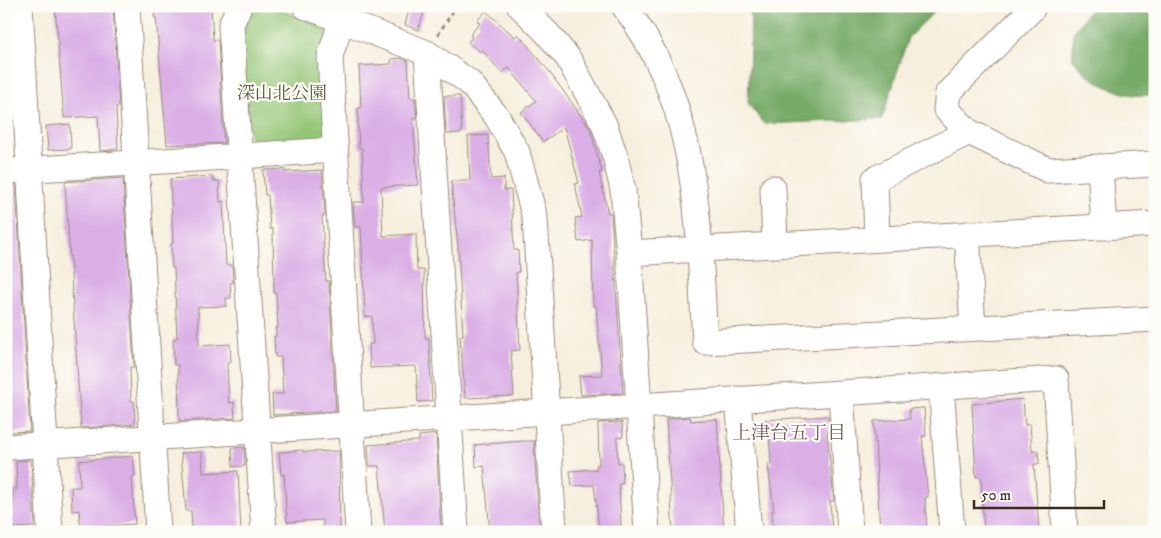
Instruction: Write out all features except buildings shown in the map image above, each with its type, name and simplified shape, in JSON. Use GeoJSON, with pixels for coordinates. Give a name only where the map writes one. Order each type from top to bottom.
{"type":"FeatureCollection","features":[{"type":"Feature","properties":{"kind":"street"},"geometry":{"type":"LineString","coordinates":[[20,6],[18,170],[45,445],[50,532]]}},
{"type":"Feature","properties":{"kind":"street"},"geometry":{"type":"LineString","coordinates":[[127,6],[158,532]]}},
{"type":"Feature","properties":{"kind":"street"},"geometry":{"type":"LineString","coordinates":[[239,6],[231,25],[264,532]]}},
{"type":"Feature","properties":{"kind":"street"},"geometry":{"type":"LineString","coordinates":[[305,6],[427,53],[469,82],[497,117],[517,152],[535,218],[554,532]]}},
{"type":"Feature","properties":{"kind":"street"},"geometry":{"type":"LineString","coordinates":[[520,6],[547,33],[568,58],[604,124],[616,156],[623,190],[629,254],[647,532]]}},
{"type":"Feature","properties":{"kind":"street"},"geometry":{"type":"LineString","coordinates":[[624,6],[635,20],[657,60],[678,108],[690,159],[697,204],[705,342],[1155,319]]}},
{"type":"Feature","properties":{"kind":"street"},"geometry":{"type":"LineString","coordinates":[[1032,9],[948,93],[946,109],[969,132],[1048,170],[1155,164]]}},
{"type":"Feature","properties":{"kind":"street"},"geometry":{"type":"LineString","coordinates":[[342,20],[330,56],[358,532]]}},
{"type":"Feature","properties":{"kind":"street"},"geometry":{"type":"LineString","coordinates":[[427,53],[456,532]]}},
{"type":"Feature","properties":{"kind":"street"},"geometry":{"type":"LineString","coordinates":[[877,239],[875,179],[969,132]]}},
{"type":"Feature","properties":{"kind":"street"},"geometry":{"type":"LineString","coordinates":[[18,170],[335,150]]}},
{"type":"Feature","properties":{"kind":"street"},"geometry":{"type":"LineString","coordinates":[[1100,167],[1104,227]]}},
{"type":"Feature","properties":{"kind":"street"},"geometry":{"type":"LineString","coordinates":[[773,188],[774,245]]}},
{"type":"Feature","properties":{"kind":"street"},"geometry":{"type":"LineString","coordinates":[[629,254],[1155,224]]}},
{"type":"Feature","properties":{"kind":"street"},"geometry":{"type":"LineString","coordinates":[[966,234],[973,328]]}},
{"type":"Feature","properties":{"kind":"street"},"geometry":{"type":"LineString","coordinates":[[6,447],[1056,379],[1065,532]]}},
{"type":"Feature","properties":{"kind":"street"},"geometry":{"type":"LineString","coordinates":[[941,386],[952,532]]}},
{"type":"Feature","properties":{"kind":"street"},"geometry":{"type":"LineString","coordinates":[[841,393],[850,532]]}},
{"type":"Feature","properties":{"kind":"street"},"geometry":{"type":"LineString","coordinates":[[738,399],[749,532]]}},
{"type":"Feature","properties":{"kind":"path"},"geometry":{"type":"LineString","coordinates":[[427,53],[456,6]]}},
{"type":"Feature","properties":{"kind":"green space","name":"深山北公園"},"geometry":{"type":"Polygon","coordinates":[[[247,6],[270,6],[327,27],[326,137],[319,144],[251,147],[238,27],[247,6]]]}},
{"type":"Feature","properties":{"kind":"green space"},"geometry":{"type":"Polygon","coordinates":[[[746,6],[940,6],[908,38],[882,119],[764,124],[748,103],[751,19],[746,6]]]}},
{"type":"Feature","properties":{"kind":"green space"},"geometry":{"type":"Polygon","coordinates":[[[1093,6],[1155,6],[1155,93],[1139,95],[1112,89],[1096,81],[1073,59],[1073,33],[1093,6]]]}},
{"type":"Feature","properties":{"kind":"district","name":"上津台五丁目"},"geometry":{"type":"Point","coordinates":[789,433]}}]}
